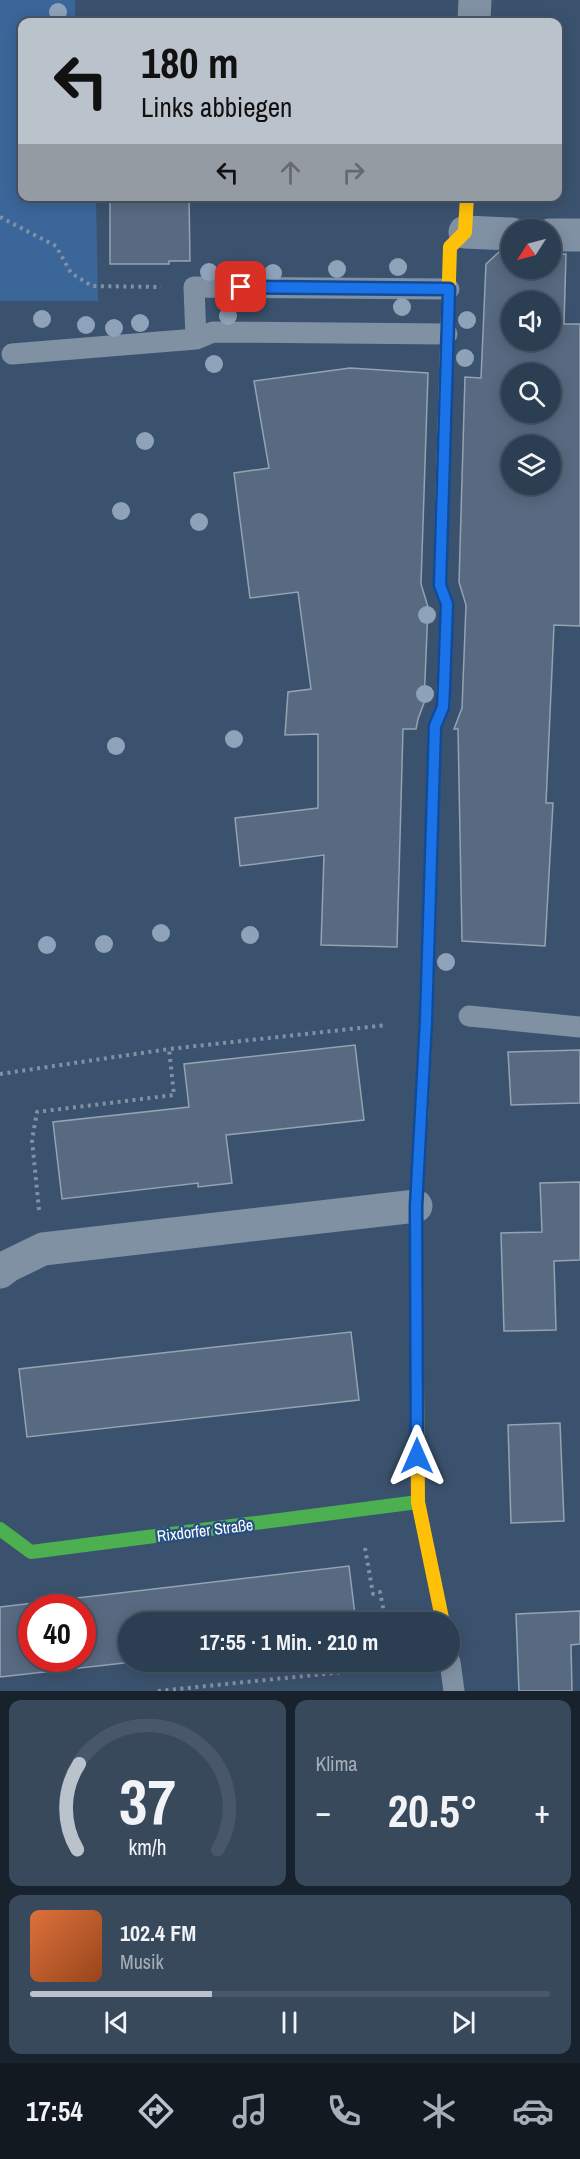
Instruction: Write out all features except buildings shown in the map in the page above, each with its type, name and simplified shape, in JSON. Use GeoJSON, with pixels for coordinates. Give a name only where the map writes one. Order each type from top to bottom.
{"type":"FeatureCollection","features":[{"type":"Feature","properties":{"kind":"street"},"geometry":{"type":"LineString","coordinates":[[474,18],[475,0]]}},
{"type":"Feature","properties":{"kind":"street"},"geometry":{"type":"LineString","coordinates":[[441,1612],[418,1502],[416,1206],[426,1021],[435,726],[443,707],[447,604],[440,585],[450,247],[465,232],[467,201]]}},
{"type":"Feature","properties":{"kind":"street"},"geometry":{"type":"LineString","coordinates":[[465,232],[501,234]]}},
{"type":"Feature","properties":{"kind":"street"},"geometry":{"type":"LineString","coordinates":[[561,235],[580,235]]}},
{"type":"Feature","properties":{"kind":"street"},"geometry":{"type":"LineString","coordinates":[[0,1272],[43,1249],[416,1206]]}},
{"type":"Feature","properties":{"kind":"street","name":"Rixdorfer Straße"},"geometry":{"type":"LineString","coordinates":[[31,1552],[418,1502]]}},
{"type":"Feature","properties":{"kind":"street"},"geometry":{"type":"LineString","coordinates":[[0,1529],[31,1552]]}},
{"type":"Feature","properties":{"kind":"lane"},"geometry":{"type":"LineString","coordinates":[[196,339],[194,287],[449,289]]}},
{"type":"Feature","properties":{"kind":"lane"},"geometry":{"type":"LineString","coordinates":[[12,354],[196,339],[213,332],[447,334]]}},
{"type":"Feature","properties":{"kind":"lane"},"geometry":{"type":"LineString","coordinates":[[470,1016],[580,1027]]}},
{"type":"Feature","properties":{"kind":"lane"},"geometry":{"type":"LineString","coordinates":[[0,1544],[31,1552]]}},
{"type":"Feature","properties":{"kind":"lane"},"geometry":{"type":"LineString","coordinates":[[451,1672],[454,1691]]}},
{"type":"Feature","properties":{"kind":"path"},"geometry":{"type":"LineString","coordinates":[[0,217],[56,246],[71,273],[92,286],[194,287]]}},
{"type":"Feature","properties":{"kind":"path"},"geometry":{"type":"LineString","coordinates":[[0,1074],[169,1049],[426,1021]]}},
{"type":"Feature","properties":{"kind":"path"},"geometry":{"type":"LineString","coordinates":[[43,1249],[32,1140],[37,1112],[174,1095],[169,1049]]}},
{"type":"Feature","properties":{"kind":"path"},"geometry":{"type":"LineString","coordinates":[[358,1510],[373,1594],[380,1592],[384,1612]]}},
{"type":"Feature","properties":{"kind":"path"},"geometry":{"type":"LineString","coordinates":[[158,1691],[344,1672]]}},
{"type":"Feature","properties":{"kind":"shaded area"},"geometry":{"type":"Polygon","coordinates":[[[0,0],[75,0],[75,18],[18,18],[18,201],[96,201],[98,301],[0,301],[0,0]]]}},
{"type":"Feature","properties":{"kind":"traffic: fast"},"geometry":{"type":"LineString","coordinates":[[421,1122],[435,726],[443,707],[447,604],[440,585],[442,510]]}},
{"type":"Feature","properties":{"kind":"traffic: fast"},"geometry":{"type":"LineString","coordinates":[[0,1529],[31,1552],[418,1502]]}},
{"type":"Feature","properties":{"kind":"traffic: slow"},"geometry":{"type":"LineString","coordinates":[[442,510],[450,247],[465,232],[467,201]]}},
{"type":"Feature","properties":{"kind":"traffic: slow"},"geometry":{"type":"LineString","coordinates":[[417,1380],[418,1502],[441,1612]]}},
{"type":"Feature","properties":{"kind":"traffic: jam"},"geometry":{"type":"LineString","coordinates":[[417,1380],[416,1206],[421,1122]]}},
{"type":"Feature","properties":{"kind":"route"},"geometry":{"type":"LineString","coordinates":[[241,287],[449,289],[440,585],[447,604],[443,707],[435,726],[426,1021],[416,1206],[417,1456]]}}]}
